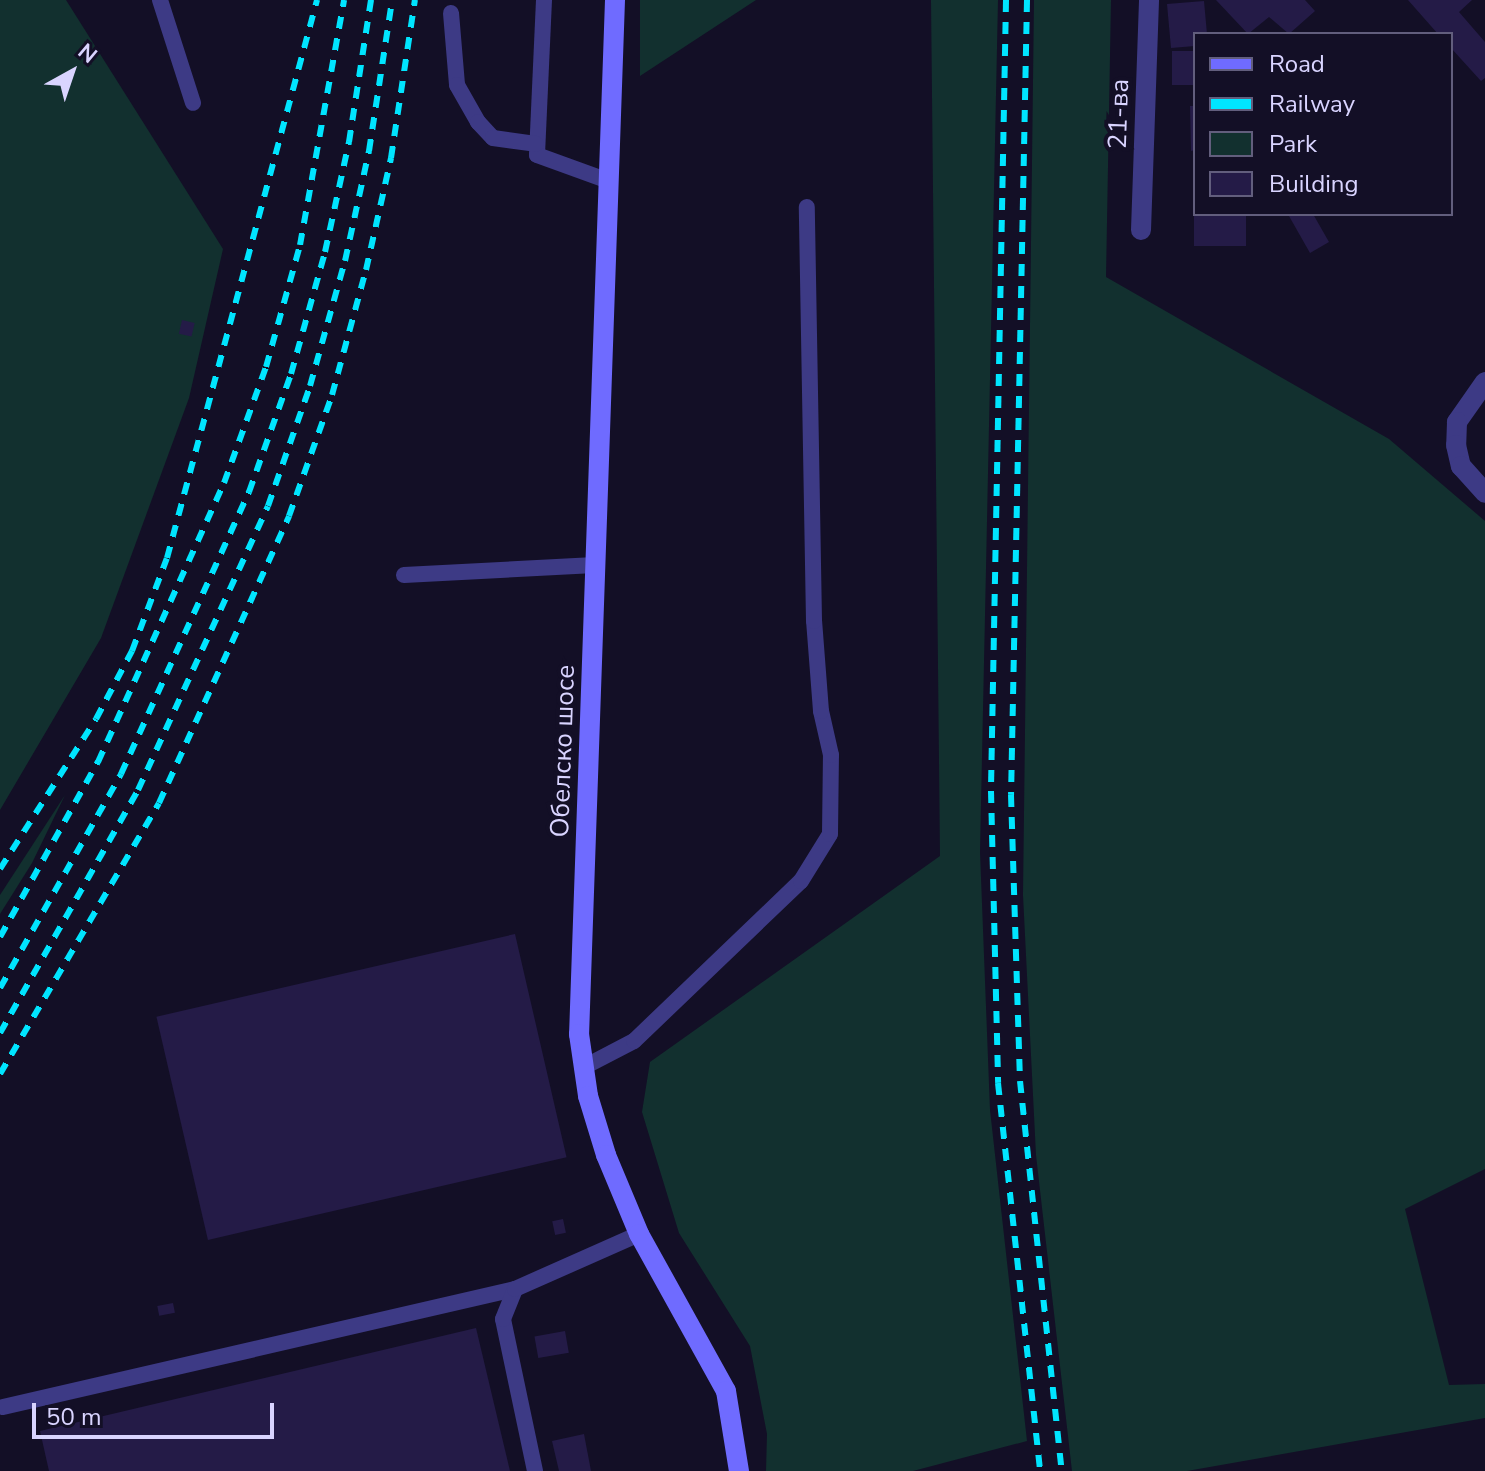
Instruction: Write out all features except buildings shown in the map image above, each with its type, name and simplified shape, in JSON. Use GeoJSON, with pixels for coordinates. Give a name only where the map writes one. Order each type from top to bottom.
{"type":"FeatureCollection","features":[{"type":"Feature","properties":{"kind":"street","name":"Обелско шосе"},"geometry":{"type":"LineString","coordinates":[[615,0],[579,1034],[606,1155],[639,1234],[726,1391],[739,1471]]}},
{"type":"Feature","properties":{"kind":"street","name":"21-ва"},"geometry":{"type":"LineString","coordinates":[[1141,230],[1149,0]]}},
{"type":"Feature","properties":{"kind":"street"},"geometry":{"type":"LineString","coordinates":[[1485,382],[1464,406],[1457,422],[1456,445],[1461,466],[1485,493]]}},
{"type":"Feature","properties":{"kind":"lane"},"geometry":{"type":"LineString","coordinates":[[160,0],[193,103]]}},
{"type":"Feature","properties":{"kind":"lane"},"geometry":{"type":"LineString","coordinates":[[544,0],[537,155],[609,181]]}},
{"type":"Feature","properties":{"kind":"lane"},"geometry":{"type":"LineString","coordinates":[[451,13],[457,85],[478,122],[493,138],[536,144]]}},
{"type":"Feature","properties":{"kind":"lane"},"geometry":{"type":"LineString","coordinates":[[584,1067],[645,1031],[801,881],[830,834],[831,755],[821,711],[814,621],[807,207]]}},
{"type":"Feature","properties":{"kind":"lane"},"geometry":{"type":"LineString","coordinates":[[404,575],[595,565]]}},
{"type":"Feature","properties":{"kind":"lane"},"geometry":{"type":"LineString","coordinates":[[3,1407],[515,1289],[639,1234]]}},
{"type":"Feature","properties":{"kind":"lane"},"geometry":{"type":"LineString","coordinates":[[515,1289],[503,1319],[535,1471]]}},
{"type":"Feature","properties":{"kind":"green space"},"geometry":{"type":"Polygon","coordinates":[[[0,0],[66,0],[223,249],[189,398],[101,638],[0,810],[0,0]]]}},
{"type":"Feature","properties":{"kind":"green space"},"geometry":{"type":"Polygon","coordinates":[[[640,0],[756,0],[640,76],[640,0]]]}},
{"type":"Feature","properties":{"kind":"green space"},"geometry":{"type":"Polygon","coordinates":[[[931,0],[998,0],[980,852],[990,1110],[1027,1441],[913,1471],[766,1471],[767,1434],[750,1346],[679,1233],[642,1112],[650,1062],[940,856],[931,0]]]}},
{"type":"Feature","properties":{"kind":"green space"},"geometry":{"type":"Polygon","coordinates":[[[1034,0],[1111,0],[1106,277],[1389,439],[1485,521],[1485,1169],[1405,1209],[1449,1385],[1485,1384],[1485,1418],[1187,1471],[1072,1471],[1036,1155],[1023,895],[1034,0]]]}},
{"type":"Feature","properties":{"kind":"green space"},"geometry":{"type":"Polygon","coordinates":[[[65,795],[32,863],[0,914],[0,895],[65,795]]]}},
{"type":"Feature","properties":{"kind":"railway"},"geometry":{"type":"LineString","coordinates":[[0,869],[96,719],[132,651],[167,558],[317,0]]}},
{"type":"Feature","properties":{"kind":"railway"},"geometry":{"type":"LineString","coordinates":[[0,937],[98,762],[224,483],[266,367],[300,245],[344,0]]}},
{"type":"Feature","properties":{"kind":"railway"},"geometry":{"type":"LineString","coordinates":[[0,988],[121,774],[249,492],[291,374],[325,252],[349,142],[371,0]]}},
{"type":"Feature","properties":{"kind":"railway"},"geometry":{"type":"LineString","coordinates":[[0,1033],[138,790],[268,506],[310,386],[345,261],[369,151],[392,0]]}},
{"type":"Feature","properties":{"kind":"railway"},"geometry":{"type":"LineString","coordinates":[[0,1074],[159,803],[289,516],[332,395],[366,270],[391,158],[415,0]]}},
{"type":"Feature","properties":{"kind":"railway"},"geometry":{"type":"LineString","coordinates":[[1006,0],[991,791],[998,1083],[1040,1471]]}},
{"type":"Feature","properties":{"kind":"railway"},"geometry":{"type":"LineString","coordinates":[[1027,0],[1011,795],[1020,1081],[1062,1471]]}}]}
